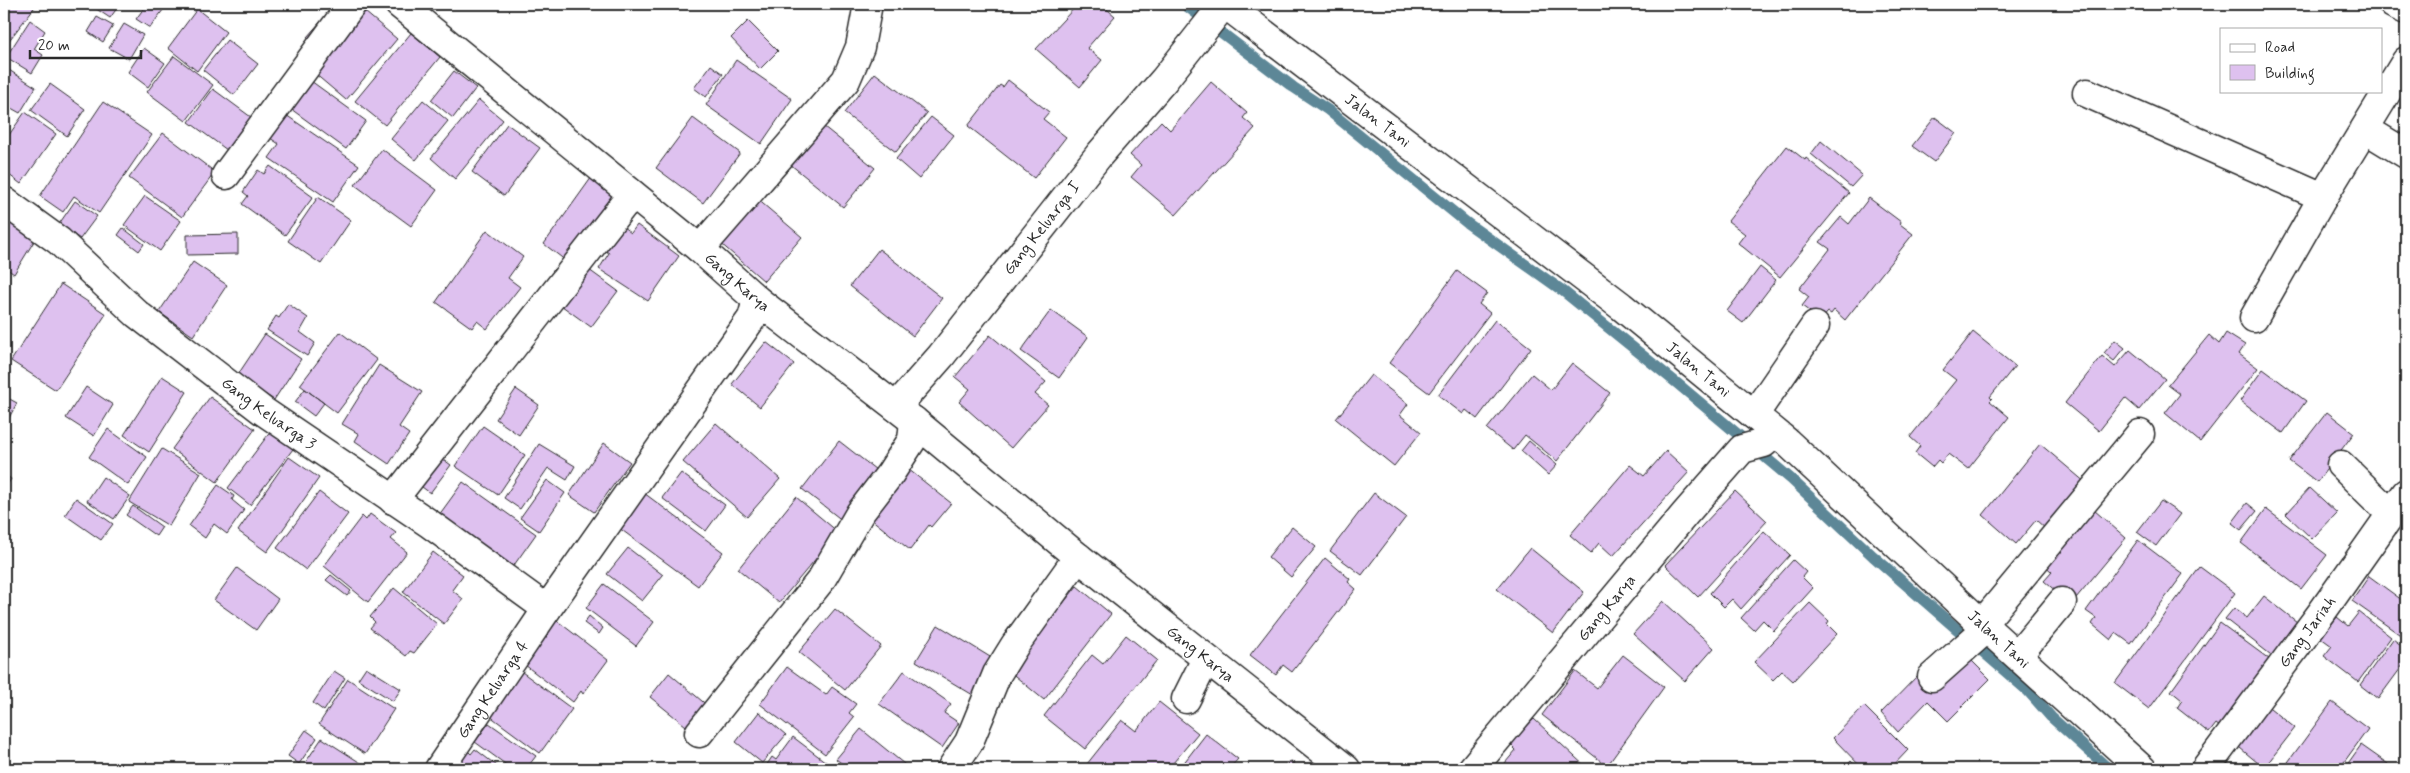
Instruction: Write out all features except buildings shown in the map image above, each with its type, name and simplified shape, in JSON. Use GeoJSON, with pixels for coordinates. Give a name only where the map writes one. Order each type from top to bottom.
{"type":"FeatureCollection","features":[{"type":"Feature","properties":{"kind":"street"},"geometry":{"type":"LineString","coordinates":[[226,174],[352,4]]}},
{"type":"Feature","properties":{"kind":"street","name":"Gang Karya"},"geometry":{"type":"LineString","coordinates":[[399,4],[700,248],[757,300],[905,414],[1078,557],[1346,769]]}},
{"type":"Feature","properties":{"kind":"street"},"geometry":{"type":"LineString","coordinates":[[700,248],[846,80],[860,47],[868,4]]}},
{"type":"Feature","properties":{"kind":"street"},"geometry":{"type":"LineString","coordinates":[[2392,4],[2406,10]]}},
{"type":"Feature","properties":{"kind":"street","name":"Gang Keluarga I"},"geometry":{"type":"LineString","coordinates":[[905,414],[941,356],[1099,155],[1164,80],[1222,7]]}},
{"type":"Feature","properties":{"kind":"street","name":"Jalan Tani"},"geometry":{"type":"LineString","coordinates":[[1222,7],[1621,306],[1754,415],[1760,442],[1977,635],[2018,656],[2142,769]]}},
{"type":"Feature","properties":{"kind":"street"},"geometry":{"type":"LineString","coordinates":[[2254,318],[2323,197],[2406,61]]}},
{"type":"Feature","properties":{"kind":"street"},"geometry":{"type":"LineString","coordinates":[[2087,92],[2323,197]]}},
{"type":"Feature","properties":{"kind":"street"},"geometry":{"type":"LineString","coordinates":[[2365,129],[2406,154]]}},
{"type":"Feature","properties":{"kind":"street"},"geometry":{"type":"LineString","coordinates":[[393,500],[632,194]]}},
{"type":"Feature","properties":{"kind":"street","name":"Gang Keluarga 3"},"geometry":{"type":"LineString","coordinates":[[4,201],[60,241],[137,314],[263,411],[501,574],[546,609]]}},
{"type":"Feature","properties":{"kind":"street","name":"Gang Keluarga 4"},"geometry":{"type":"LineString","coordinates":[[439,769],[546,609],[752,318],[757,300]]}},
{"type":"Feature","properties":{"kind":"street"},"geometry":{"type":"LineString","coordinates":[[1754,415],[1814,326]]}},
{"type":"Feature","properties":{"kind":"street"},"geometry":{"type":"LineString","coordinates":[[699,733],[821,580],[860,513],[890,474],[912,440],[905,414]]}},
{"type":"Feature","properties":{"kind":"street"},"geometry":{"type":"LineString","coordinates":[[1932,677],[1977,635],[2140,434]]}},
{"type":"Feature","properties":{"kind":"street","name":"Gang Karya"},"geometry":{"type":"LineString","coordinates":[[1472,769],[1685,514],[1760,442]]}},
{"type":"Feature","properties":{"kind":"street"},"geometry":{"type":"LineString","coordinates":[[2340,465],[2392,515]]}},
{"type":"Feature","properties":{"kind":"street","name":"Gang Jariah"},"geometry":{"type":"LineString","coordinates":[[2205,769],[2392,515],[2406,493]]}},
{"type":"Feature","properties":{"kind":"street"},"geometry":{"type":"LineString","coordinates":[[951,769],[969,742],[997,674],[1015,645],[1078,557]]}},
{"type":"Feature","properties":{"kind":"street"},"geometry":{"type":"LineString","coordinates":[[2018,656],[2062,602]]}},
{"type":"Feature","properties":{"kind":"street"},"geometry":{"type":"LineString","coordinates":[[1186,699],[1206,659]]}},
{"type":"Feature","properties":{"kind":"waterway"},"geometry":{"type":"LineString","coordinates":[[1184,4],[1293,87],[1328,110],[1467,223],[1563,291],[1678,384],[1791,479],[1873,556],[2028,691],[2051,717],[2109,769]]}}]}
